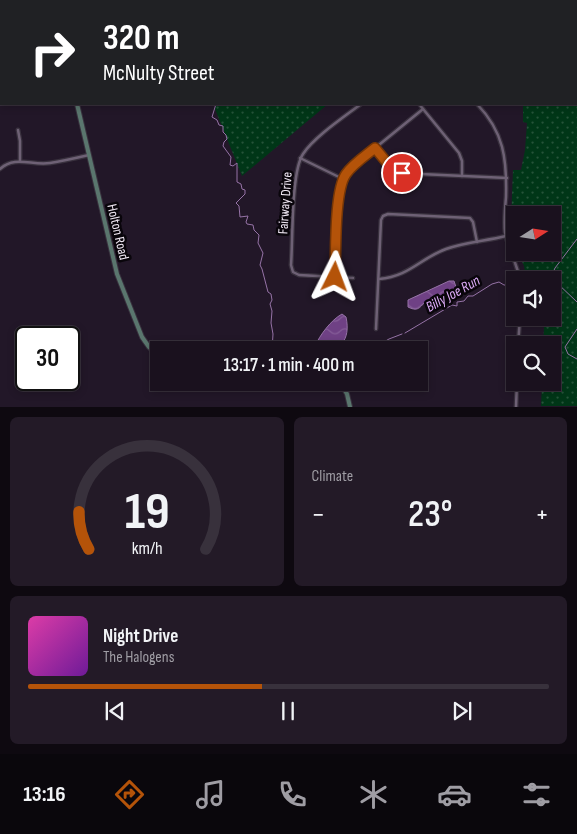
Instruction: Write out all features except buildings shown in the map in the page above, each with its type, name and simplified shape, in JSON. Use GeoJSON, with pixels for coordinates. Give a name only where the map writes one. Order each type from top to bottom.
{"type":"FeatureCollection","features":[{"type":"Feature","properties":{"kind":"street","name":"Holton Road"},"geometry":{"type":"LineString","coordinates":[[77,105],[116,274],[142,336],[150,349]]}},
{"type":"Feature","properties":{"kind":"street","name":"Fairway Drive"},"geometry":{"type":"LineString","coordinates":[[335,277],[301,276],[293,272],[291,267],[296,176],[300,158],[309,146],[360,105]]}},
{"type":"Feature","properties":{"kind":"street"},"geometry":{"type":"LineString","coordinates":[[420,105],[461,157],[463,165],[462,176]]}},
{"type":"Feature","properties":{"kind":"street"},"geometry":{"type":"LineString","coordinates":[[378,279],[402,274],[439,252],[461,244],[506,236],[507,178],[505,154],[500,137],[487,115],[477,105]]}},
{"type":"Feature","properties":{"kind":"street"},"geometry":{"type":"LineString","coordinates":[[353,278],[335,277],[338,195],[343,179],[351,168],[423,109]]}},
{"type":"Feature","properties":{"kind":"street"},"geometry":{"type":"LineString","coordinates":[[18,130],[20,161]]}},
{"type":"Feature","properties":{"kind":"street"},"geometry":{"type":"LineString","coordinates":[[375,148],[389,166],[398,172],[507,178]]}},
{"type":"Feature","properties":{"kind":"street"},"geometry":{"type":"LineString","coordinates":[[0,169],[7,164],[20,161],[49,164],[89,155]]}},
{"type":"Feature","properties":{"kind":"street"},"geometry":{"type":"LineString","coordinates":[[300,158],[343,179]]}},
{"type":"Feature","properties":{"kind":"street"},"geometry":{"type":"LineString","coordinates":[[376,329],[381,220],[384,215],[470,218],[473,222],[477,242]]}},
{"type":"Feature","properties":{"kind":"street"},"geometry":{"type":"LineString","coordinates":[[345,391],[350,406]]}},
{"type":"Feature","properties":{"kind":"street"},"geometry":{"type":"LineString","coordinates":[[516,406],[517,391]]}},
{"type":"Feature","properties":{"kind":"green space"},"geometry":{"type":"Polygon","coordinates":[[[216,105],[327,105],[242,176],[215,109],[216,105]]]}},
{"type":"Feature","properties":{"kind":"green space"},"geometry":{"type":"Polygon","coordinates":[[[523,105],[577,105],[577,406],[541,406],[542,391],[561,391],[561,336],[544,336],[543,326],[561,326],[561,271],[525,271],[522,261],[561,261],[561,206],[512,206],[513,170],[521,170],[527,123],[523,122],[523,105]]]}},
{"type":"Feature","properties":{"kind":"water"},"geometry":{"type":"Polygon","coordinates":[[[449,281],[454,281],[456,287],[449,292],[436,299],[428,300],[420,308],[412,309],[408,307],[408,300],[449,281]]]}},
{"type":"Feature","properties":{"kind":"water"},"geometry":{"type":"Polygon","coordinates":[[[342,314],[346,317],[347,332],[344,341],[318,341],[323,333],[342,314]]]}},
{"type":"Feature","properties":{"kind":"waterway","name":"Billy Joe Run"},"geometry":{"type":"LineString","coordinates":[[216,105],[212,117],[217,120],[219,125],[223,126],[223,132],[227,139],[223,146],[231,157],[230,165],[233,166],[237,163],[237,182],[245,190],[245,194],[236,203],[239,206],[240,217],[248,216],[247,224],[253,225],[254,230],[259,235],[258,243],[263,253],[260,265],[272,300],[270,304],[272,311],[273,341]]}},
{"type":"Feature","properties":{"kind":"waterway"},"geometry":{"type":"LineString","coordinates":[[577,239],[555,268],[552,275],[556,282],[577,302]]}},
{"type":"Feature","properties":{"kind":"waterway","name":"Billy Joe Run"},"geometry":{"type":"LineString","coordinates":[[405,333],[452,305],[457,306],[457,302],[464,301],[468,296],[473,296],[492,284],[499,282],[506,285]]}},
{"type":"Feature","properties":{"kind":"waterway"},"geometry":{"type":"LineString","coordinates":[[577,329],[565,347],[568,354],[577,359]]}},
{"type":"Feature","properties":{"kind":"waterway","name":"Billy Joe Run"},"geometry":{"type":"LineString","coordinates":[[386,341],[402,334]]}},
{"type":"Feature","properties":{"kind":"route"},"geometry":{"type":"LineString","coordinates":[[335,277],[339,191],[344,176],[375,148],[393,170],[402,173]]}}]}
